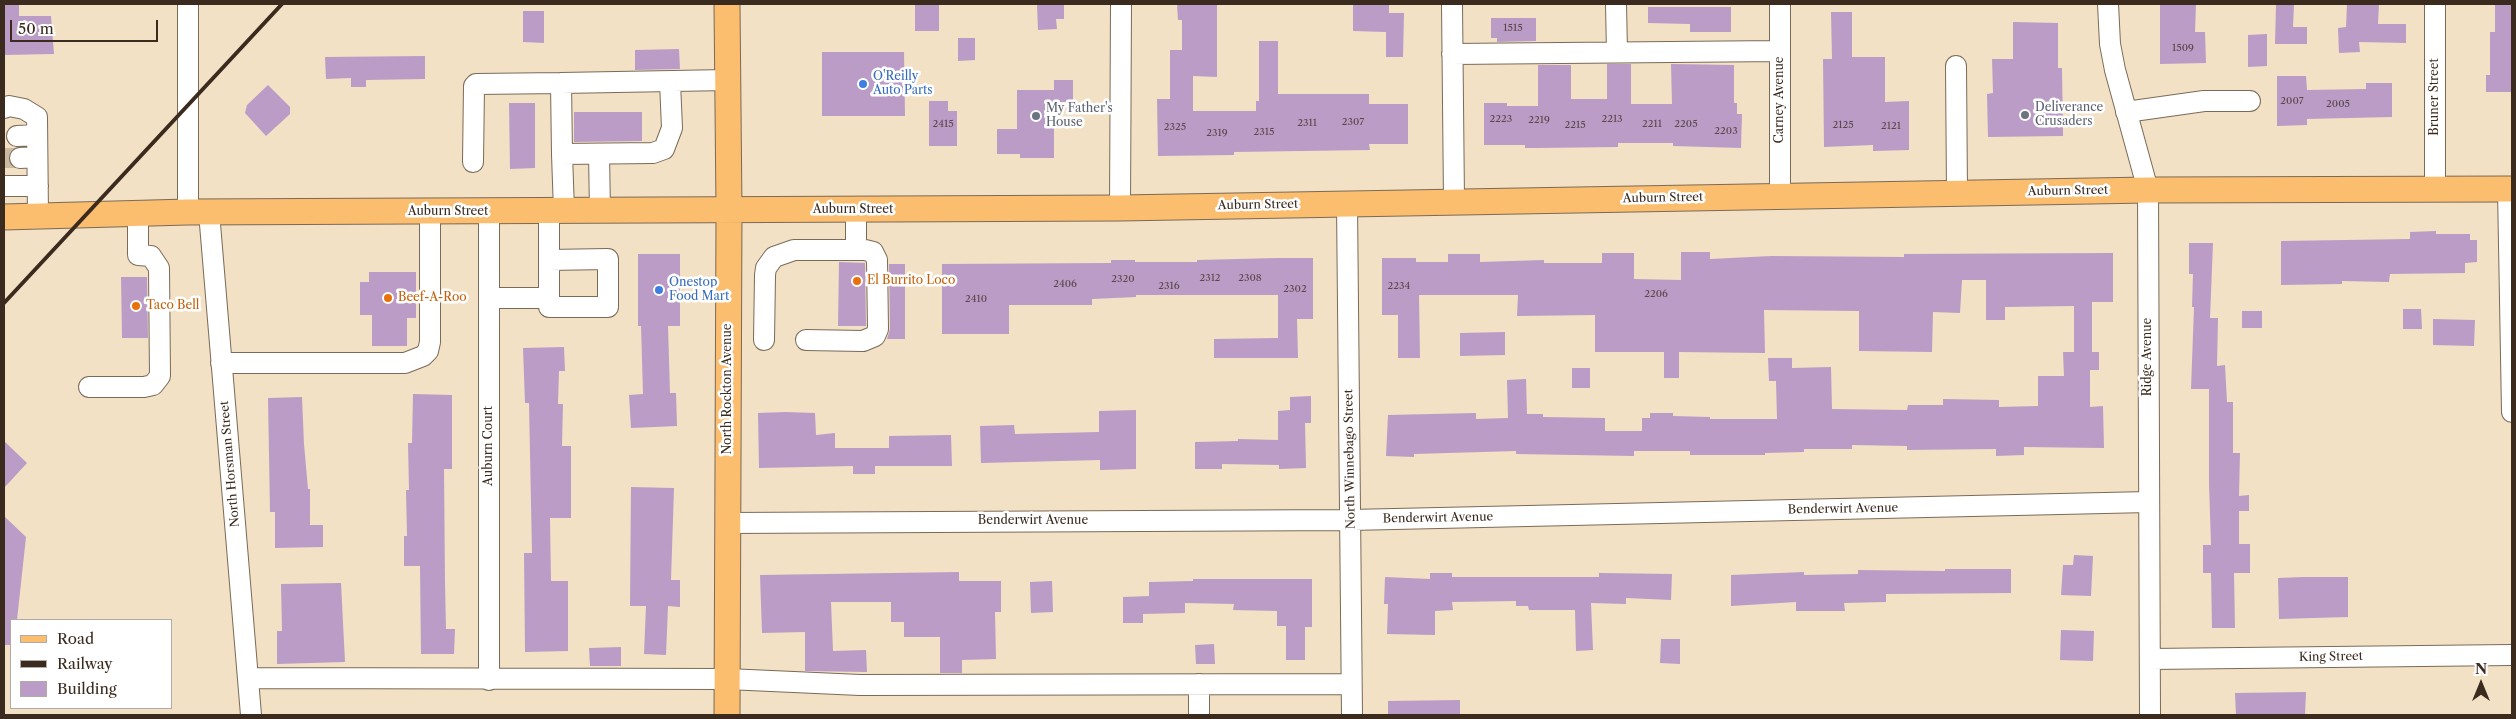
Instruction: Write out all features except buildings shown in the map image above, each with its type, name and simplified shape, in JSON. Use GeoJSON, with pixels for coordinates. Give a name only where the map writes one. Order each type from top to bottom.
{"type":"FeatureCollection","features":[{"type":"Feature","properties":{"kind":"main road","name":"North Rockton Avenue"},"geometry":{"type":"LineString","coordinates":[[727,4],[729,210],[727,715]]}},
{"type":"Feature","properties":{"kind":"main road","name":"Auburn Street"},"geometry":{"type":"LineString","coordinates":[[4,217],[198,212],[1120,208],[2148,190],[2510,189]]}},
{"type":"Feature","properties":{"kind":"street","name":"North Horsman Street"},"geometry":{"type":"LineString","coordinates":[[188,4],[198,212],[221,363],[251,715]]}},
{"type":"Feature","properties":{"kind":"street"},"geometry":{"type":"LineString","coordinates":[[1120,208],[1121,4]]}},
{"type":"Feature","properties":{"kind":"street"},"geometry":{"type":"LineString","coordinates":[[1452,4],[1454,201]]}},
{"type":"Feature","properties":{"kind":"street"},"geometry":{"type":"LineString","coordinates":[[1616,4],[1617,52]]}},
{"type":"Feature","properties":{"kind":"street","name":"Carney Avenue"},"geometry":{"type":"LineString","coordinates":[[1780,4],[1780,197]]}},
{"type":"Feature","properties":{"kind":"street","name":"Ridge Avenue"},"geometry":{"type":"LineString","coordinates":[[2108,4],[2110,44],[2126,112],[2148,190],[2150,715]]}},
{"type":"Feature","properties":{"kind":"street","name":"Bruner Street"},"geometry":{"type":"LineString","coordinates":[[2435,4],[2436,189]]}},
{"type":"Feature","properties":{"kind":"street"},"geometry":{"type":"LineString","coordinates":[[1452,54],[1780,51]]}},
{"type":"Feature","properties":{"kind":"street"},"geometry":{"type":"LineString","coordinates":[[1956,66],[1958,193]]}},
{"type":"Feature","properties":{"kind":"street"},"geometry":{"type":"LineString","coordinates":[[473,162],[474,86],[476,84],[728,80]]}},
{"type":"Feature","properties":{"kind":"street"},"geometry":{"type":"LineString","coordinates":[[562,154],[652,153],[664,149],[672,128],[670,82]]}},
{"type":"Feature","properties":{"kind":"street"},"geometry":{"type":"LineString","coordinates":[[549,260],[608,259],[608,307],[549,307],[549,260],[562,154],[561,83]]}},
{"type":"Feature","properties":{"kind":"street"},"geometry":{"type":"LineString","coordinates":[[2126,112],[2204,101],[2250,101]]}},
{"type":"Feature","properties":{"kind":"street"},"geometry":{"type":"LineString","coordinates":[[4,108],[9,106],[24,109],[36,117],[27,136],[28,158],[38,186],[38,216]]}},
{"type":"Feature","properties":{"kind":"street"},"geometry":{"type":"LineString","coordinates":[[599,154],[600,211]]}},
{"type":"Feature","properties":{"kind":"street"},"geometry":{"type":"LineString","coordinates":[[4,186],[38,186]]}},
{"type":"Feature","properties":{"kind":"street"},"geometry":{"type":"LineString","coordinates":[[2510,189],[2512,412]]}},
{"type":"Feature","properties":{"kind":"street","name":"North Winnebago Street"},"geometry":{"type":"LineString","coordinates":[[1347,203],[1352,715]]}},
{"type":"Feature","properties":{"kind":"street"},"geometry":{"type":"LineString","coordinates":[[856,210],[856,250]]}},
{"type":"Feature","properties":{"kind":"street"},"geometry":{"type":"LineString","coordinates":[[221,363],[405,363],[423,356],[428,351],[430,342],[430,212]]}},
{"type":"Feature","properties":{"kind":"street","name":"Auburn Court"},"geometry":{"type":"LineString","coordinates":[[489,212],[489,680]]}},
{"type":"Feature","properties":{"kind":"street"},"geometry":{"type":"LineString","coordinates":[[89,387],[144,387],[153,385],[160,376],[159,268],[151,256],[138,255],[138,213]]}},
{"type":"Feature","properties":{"kind":"street"},"geometry":{"type":"LineString","coordinates":[[764,340],[766,268],[780,254],[794,250],[870,251],[877,257],[878,329],[875,336],[863,341],[806,340]]}},
{"type":"Feature","properties":{"kind":"street"},"geometry":{"type":"LineString","coordinates":[[489,298],[549,298]]}},
{"type":"Feature","properties":{"kind":"street","name":"Benderwirt Avenue"},"geometry":{"type":"LineString","coordinates":[[727,523],[1350,520],[2149,502]]}},
{"type":"Feature","properties":{"kind":"street","name":"King Street"},"geometry":{"type":"LineString","coordinates":[[2150,659],[2512,655]]}},
{"type":"Feature","properties":{"kind":"street"},"geometry":{"type":"LineString","coordinates":[[248,678],[727,679],[860,685],[1352,684]]}},
{"type":"Feature","properties":{"kind":"street"},"geometry":{"type":"LineString","coordinates":[[1199,684],[1200,715]]}},
{"type":"Feature","properties":{"kind":"tunnel"},"geometry":{"type":"LineString","coordinates":[[4,158],[20,158]]}},
{"type":"Feature","properties":{"kind":"railway"},"geometry":{"type":"LineString","coordinates":[[4,303],[282,4]]}},
{"type":"Feature","properties":{"kind":"place","name":"O'Reilly Auto Parts"},"geometry":{"type":"Point","coordinates":[863,84]}},
{"type":"Feature","properties":{"kind":"place","name":"Deliverance Crusaders"},"geometry":{"type":"Point","coordinates":[2025,115]}},
{"type":"Feature","properties":{"kind":"place","name":"My Father's House"},"geometry":{"type":"Point","coordinates":[1036,116]}},
{"type":"Feature","properties":{"kind":"place","name":"El Burrito Loco"},"geometry":{"type":"Point","coordinates":[857,281]}},
{"type":"Feature","properties":{"kind":"place","name":"Onestop Food Mart"},"geometry":{"type":"Point","coordinates":[659,290]}},
{"type":"Feature","properties":{"kind":"place","name":"Beef-A-Roo"},"geometry":{"type":"Point","coordinates":[388,298]}},
{"type":"Feature","properties":{"kind":"place","name":"Taco Bell"},"geometry":{"type":"Point","coordinates":[136,306]}}]}
